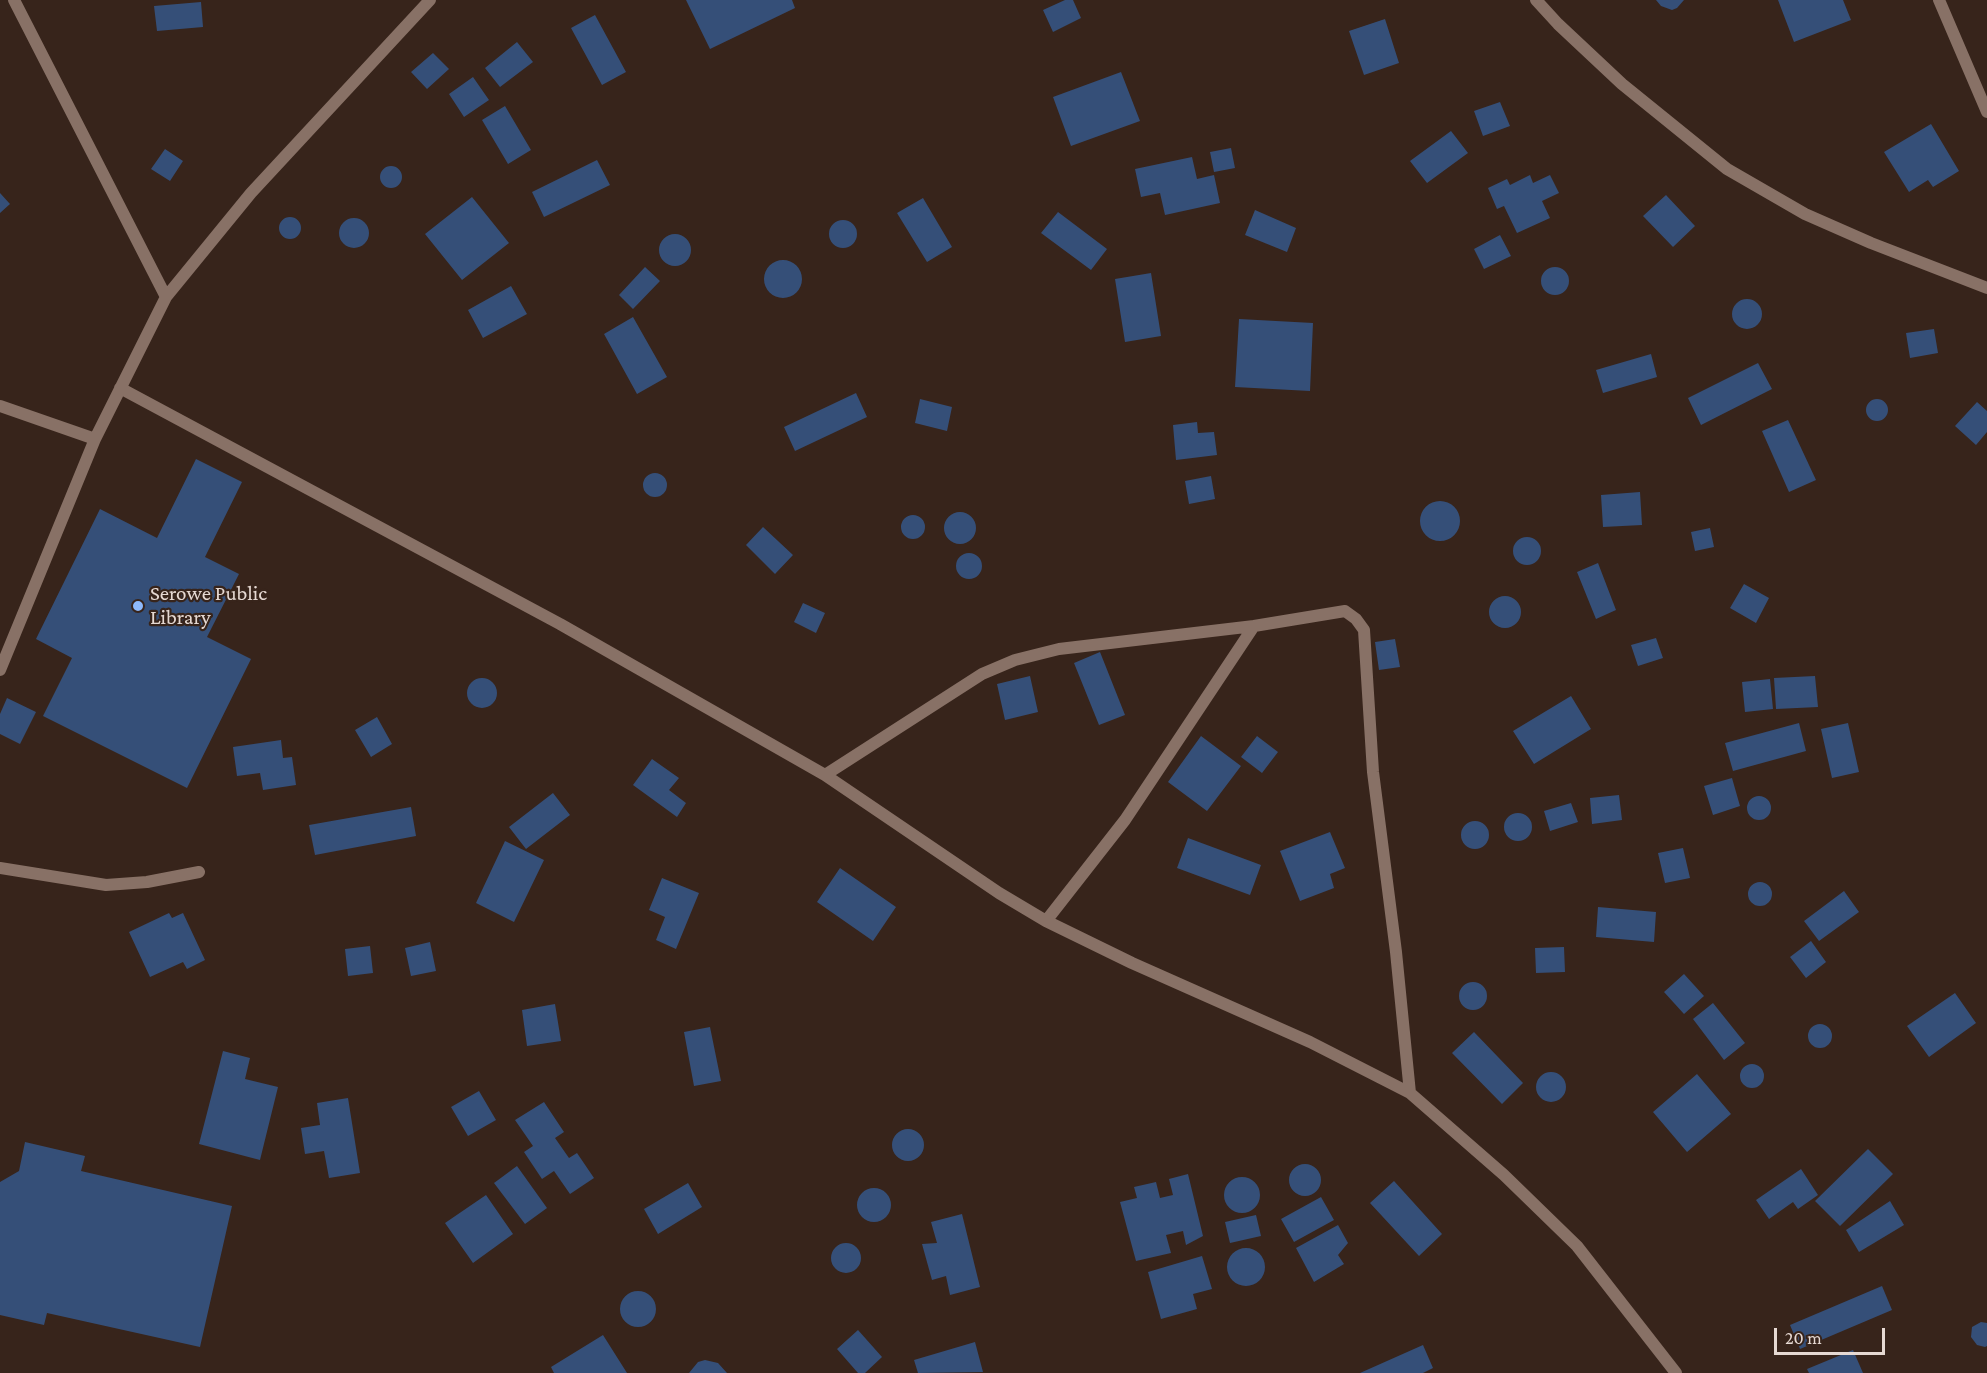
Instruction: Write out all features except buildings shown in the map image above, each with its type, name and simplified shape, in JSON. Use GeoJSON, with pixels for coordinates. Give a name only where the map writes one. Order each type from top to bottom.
{"type":"FeatureCollection","features":[{"type":"Feature","properties":{"kind":"street"},"geometry":{"type":"LineString","coordinates":[[14,0],[166,297]]}},
{"type":"Feature","properties":{"kind":"street"},"geometry":{"type":"LineString","coordinates":[[0,670],[95,439],[166,297],[251,193],[430,0]]}},
{"type":"Feature","properties":{"kind":"street"},"geometry":{"type":"LineString","coordinates":[[1536,0],[1622,84],[1727,169],[1805,214],[1871,243],[1987,288]]}},
{"type":"Feature","properties":{"kind":"street"},"geometry":{"type":"LineString","coordinates":[[1939,0],[1987,112]]}},
{"type":"Feature","properties":{"kind":"street"},"geometry":{"type":"LineString","coordinates":[[120,388],[560,624],[825,775],[999,893],[1046,921],[1132,963],[1310,1042],[1410,1093],[1504,1175],[1577,1246],[1676,1373]]}},
{"type":"Feature","properties":{"kind":"street"},"geometry":{"type":"LineString","coordinates":[[0,405],[95,439]]}},
{"type":"Feature","properties":{"kind":"street"},"geometry":{"type":"LineString","coordinates":[[825,775],[982,674],[1015,660],[1059,649],[1254,626],[1345,611],[1356,619],[1364,630],[1373,772],[1410,1093]]}},
{"type":"Feature","properties":{"kind":"street"},"geometry":{"type":"LineString","coordinates":[[1046,921],[1125,820],[1254,626]]}},
{"type":"Feature","properties":{"kind":"street"},"geometry":{"type":"LineString","coordinates":[[0,868],[106,885],[147,882],[199,872]]}},
{"type":"Feature","properties":{"kind":"place","name":"Serowe Public Library"},"geometry":{"type":"Point","coordinates":[138,606]}}]}
